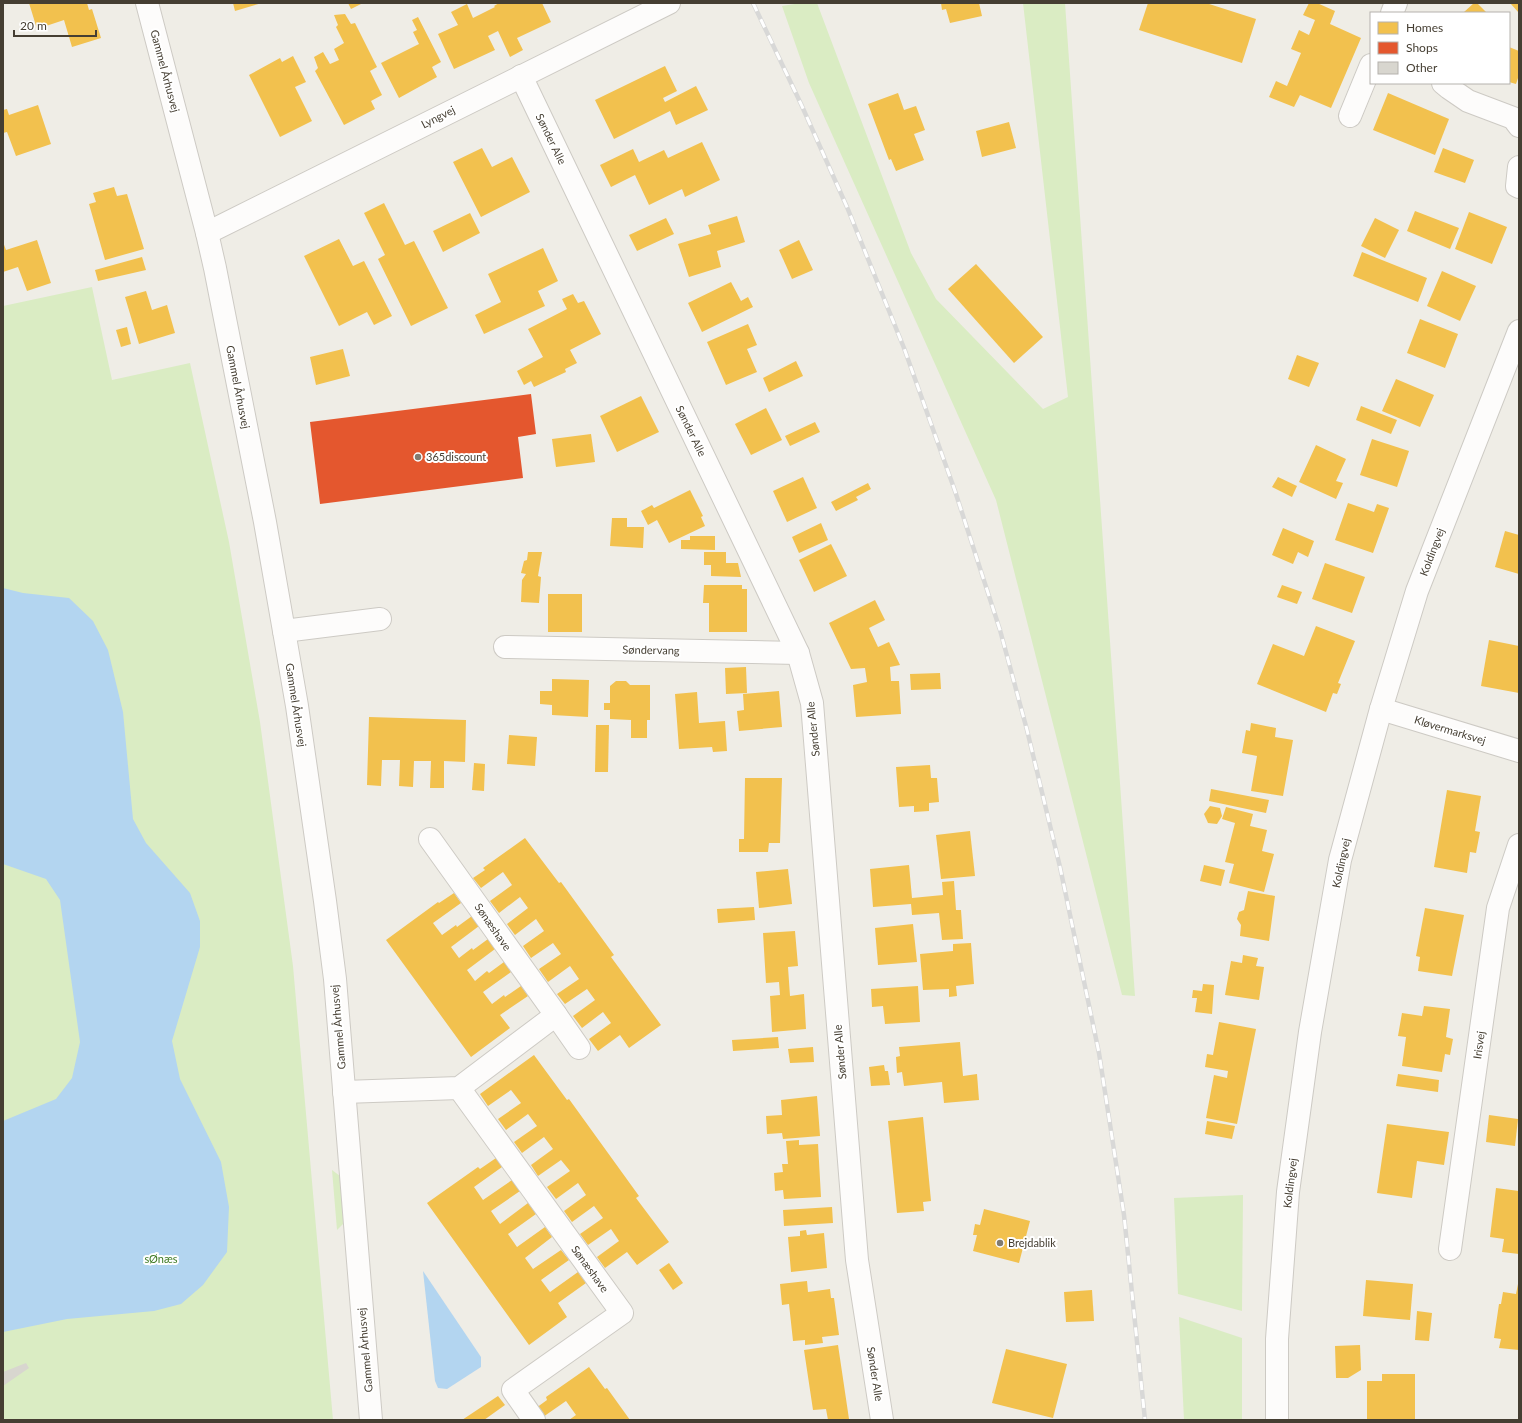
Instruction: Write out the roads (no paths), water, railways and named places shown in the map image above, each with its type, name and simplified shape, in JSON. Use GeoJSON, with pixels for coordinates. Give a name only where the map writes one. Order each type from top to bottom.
{"type":"FeatureCollection","features":[{"type":"Feature","properties":{"kind":"street","name":"Gammel Århusvej"},"geometry":{"type":"LineString","coordinates":[[147,3],[207,233],[261,502],[297,706],[335,979],[370,1420]]}},
{"type":"Feature","properties":{"kind":"street","name":"Lyngvej"},"geometry":{"type":"LineString","coordinates":[[207,233],[669,3]]}},
{"type":"Feature","properties":{"kind":"street"},"geometry":{"type":"LineString","coordinates":[[1350,116],[1370,67]]}},
{"type":"Feature","properties":{"kind":"street","name":"Sønder Alle"},"geometry":{"type":"LineString","coordinates":[[521,76],[798,653],[812,703],[857,1260],[882,1420]]}},
{"type":"Feature","properties":{"kind":"street"},"geometry":{"type":"LineString","coordinates":[[1444,84],[1468,101],[1513,118],[1519,126]]}},
{"type":"Feature","properties":{"kind":"street"},"geometry":{"type":"LineString","coordinates":[[1519,167],[1517,186],[1519,187]]}},
{"type":"Feature","properties":{"kind":"street","name":"Koldingvej"},"geometry":{"type":"LineString","coordinates":[[1277,1420],[1277,1339],[1288,1192],[1310,1032],[1340,860],[1381,709],[1417,591],[1519,331]]}},
{"type":"Feature","properties":{"kind":"street"},"geometry":{"type":"LineString","coordinates":[[284,631],[380,619]]}},
{"type":"Feature","properties":{"kind":"street","name":"Søndervang"},"geometry":{"type":"LineString","coordinates":[[505,647],[798,653]]}},
{"type":"Feature","properties":{"kind":"street","name":"Kløvermarksvej"},"geometry":{"type":"LineString","coordinates":[[1381,709],[1519,751]]}},
{"type":"Feature","properties":{"kind":"street","name":"Sønæshave"},"geometry":{"type":"LineString","coordinates":[[430,839],[579,1048]]}},
{"type":"Feature","properties":{"kind":"street","name":"Irisvej"},"geometry":{"type":"LineString","coordinates":[[1450,1249],[1498,908],[1519,845]]}},
{"type":"Feature","properties":{"kind":"street"},"geometry":{"type":"LineString","coordinates":[[344,1092],[459,1088],[556,1015]]}},
{"type":"Feature","properties":{"kind":"street","name":"Sønæshave"},"geometry":{"type":"LineString","coordinates":[[459,1088],[622,1313],[513,1390],[534,1420]]}},
{"type":"Feature","properties":{"kind":"street"},"geometry":{"type":"LineString","coordinates":[[355,1226],[344,1234],[358,1420]]}},
{"type":"Feature","properties":{"kind":"water"},"geometry":{"type":"Polygon","coordinates":[[[3,588],[23,593],[69,598],[93,621],[108,650],[123,712],[133,819],[146,843],[190,893],[200,921],[200,947],[172,1041],[180,1079],[221,1162],[229,1207],[227,1252],[203,1285],[181,1304],[154,1311],[67,1319],[3,1332],[3,1121],[56,1099],[72,1078],[80,1042],[60,900],[46,879],[3,864],[3,588]]]}},
{"type":"Feature","properties":{"kind":"water"},"geometry":{"type":"Polygon","coordinates":[[[423,1271],[481,1357],[481,1367],[447,1389],[438,1388],[435,1381],[423,1271]]]}},
{"type":"Feature","properties":{"kind":"railway"},"geometry":{"type":"LineString","coordinates":[[753,3],[801,104],[847,207],[904,348],[955,491],[1000,630],[1027,730],[1060,867],[1099,1053],[1124,1215],[1145,1420]]}},
{"type":"Feature","properties":{"kind":"place","name":"365discount"},"geometry":{"type":"Point","coordinates":[418,457]}},
{"type":"Feature","properties":{"kind":"place","name":"Brejdablik"},"geometry":{"type":"Point","coordinates":[1000,1243]}},
{"type":"Feature","properties":{"kind":"park label","name":"sØnæs"},"geometry":{"type":"Point","coordinates":[161,1259]}}]}
